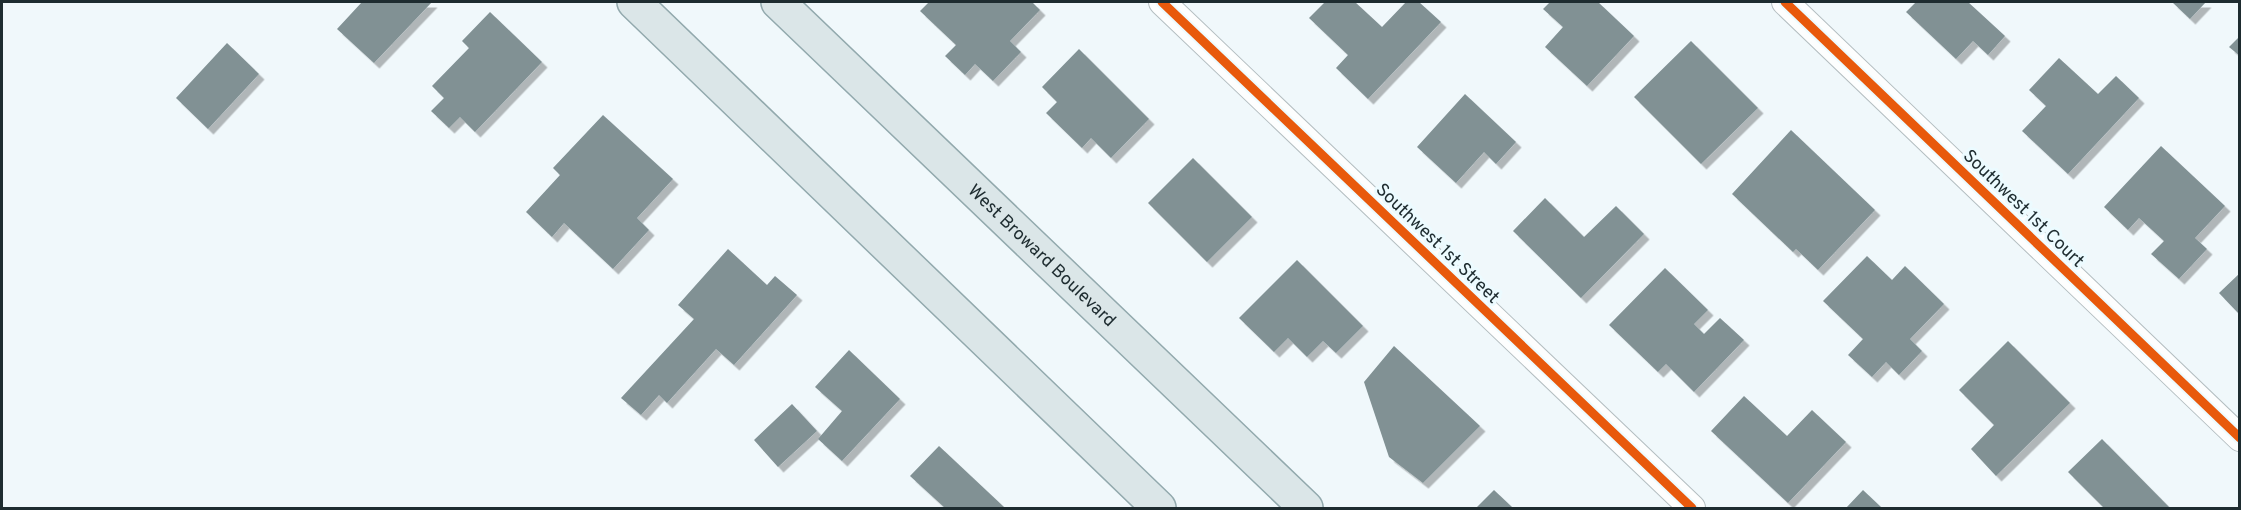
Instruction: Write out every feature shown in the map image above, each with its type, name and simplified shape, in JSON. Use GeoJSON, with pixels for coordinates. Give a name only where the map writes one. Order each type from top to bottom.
{"type":"FeatureCollection","features":[{"type":"Feature","properties":{"kind":"main road"},"geometry":{"type":"LineString","coordinates":[[634,2],[1159,508]]}},
{"type":"Feature","properties":{"kind":"main road","name":"West Broward Boulevard"},"geometry":{"type":"LineString","coordinates":[[778,2],[1306,508]]}},
{"type":"Feature","properties":{"kind":"street","name":"Southwest 1st Street"},"geometry":{"type":"LineString","coordinates":[[1162,2],[1692,508]]}},
{"type":"Feature","properties":{"kind":"street","name":"Southwest 1st Court"},"geometry":{"type":"LineString","coordinates":[[1785,2],[2240,438]]}},
{"type":"Feature","properties":{"kind":"building"},"geometry":{"type":"Polygon","coordinates":[[[362,2],[432,2],[374,63],[337,29],[362,2]]]}},
{"type":"Feature","properties":{"kind":"building"},"geometry":{"type":"Polygon","coordinates":[[[929,2],[1032,2],[1040,10],[1010,41],[1021,52],[993,81],[975,64],[965,75],[945,56],[956,45],[920,11],[929,2]]]}},
{"type":"Feature","properties":{"kind":"building"},"geometry":{"type":"Polygon","coordinates":[[[1325,2],[1355,2],[1382,27],[1406,2],[1419,2],[1441,22],[1368,99],[1336,68],[1348,55],[1309,18],[1325,2]]]}},
{"type":"Feature","properties":{"kind":"building"},"geometry":{"type":"Polygon","coordinates":[[[1550,2],[1598,2],[1634,36],[1587,86],[1545,47],[1563,27],[1543,9],[1550,2]]]}},
{"type":"Feature","properties":{"kind":"building"},"geometry":{"type":"Polygon","coordinates":[[[1916,2],[1968,2],[2005,36],[1988,55],[1973,41],[1956,59],[1906,12],[1916,2]]]}},
{"type":"Feature","properties":{"kind":"building"},"geometry":{"type":"Polygon","coordinates":[[[2172,2],[2206,2],[2190,19],[2172,2]]]}},
{"type":"Feature","properties":{"kind":"building"},"geometry":{"type":"Polygon","coordinates":[[[490,12],[542,62],[475,132],[460,117],[449,128],[431,111],[444,98],[432,86],[469,48],[462,41],[490,12]]]}},
{"type":"Feature","properties":{"kind":"building"},"geometry":{"type":"Polygon","coordinates":[[[2240,36],[2240,56],[2229,47],[2240,36]]]}},
{"type":"Feature","properties":{"kind":"building"},"geometry":{"type":"Polygon","coordinates":[[[1691,41],[1758,108],[1701,164],[1634,97],[1691,41]]]}},
{"type":"Feature","properties":{"kind":"building"},"geometry":{"type":"Polygon","coordinates":[[[227,43],[259,74],[208,129],[176,98],[227,43]]]}},
{"type":"Feature","properties":{"kind":"building"},"geometry":{"type":"Polygon","coordinates":[[[1079,49],[1149,119],[1111,158],[1091,138],[1082,148],[1046,113],[1057,102],[1042,87],[1079,49]]]}},
{"type":"Feature","properties":{"kind":"building"},"geometry":{"type":"Polygon","coordinates":[[[2059,58],[2098,94],[2116,76],[2139,98],[2068,174],[2022,131],[2046,106],[2029,90],[2059,58]]]}},
{"type":"Feature","properties":{"kind":"building"},"geometry":{"type":"Polygon","coordinates":[[[1465,94],[1516,142],[1496,164],[1484,152],[1456,183],[1417,147],[1465,94]]]}},
{"type":"Feature","properties":{"kind":"building"},"geometry":{"type":"Polygon","coordinates":[[[603,115],[673,179],[637,218],[649,230],[613,269],[564,223],[552,237],[526,212],[560,175],[553,168],[603,115]]]}},
{"type":"Feature","properties":{"kind":"building"},"geometry":{"type":"Polygon","coordinates":[[[1791,130],[1875,210],[1818,270],[1796,249],[1793,252],[1732,194],[1791,130]]]}},
{"type":"Feature","properties":{"kind":"building"},"geometry":{"type":"Polygon","coordinates":[[[2161,146],[2225,206],[2195,238],[2207,249],[2179,279],[2151,254],[2164,241],[2139,218],[2128,230],[2104,207],[2161,146]]]}},
{"type":"Feature","properties":{"kind":"building"},"geometry":{"type":"Polygon","coordinates":[[[1193,158],[1252,217],[1207,262],[1148,203],[1193,158]]]}},
{"type":"Feature","properties":{"kind":"building"},"geometry":{"type":"Polygon","coordinates":[[[1545,198],[1584,237],[1616,206],[1644,234],[1581,298],[1513,231],[1545,198]]]}},
{"type":"Feature","properties":{"kind":"building"},"geometry":{"type":"Polygon","coordinates":[[[728,249],[767,285],[775,276],[797,295],[734,365],[716,349],[667,403],[659,395],[641,415],[621,398],[694,319],[678,305],[728,249]]]}},
{"type":"Feature","properties":{"kind":"building"},"geometry":{"type":"Polygon","coordinates":[[[1867,256],[1892,280],[1905,266],[1944,304],[1910,339],[1922,351],[1899,375],[1886,362],[1872,377],[1848,355],[1863,339],[1823,301],[1867,256]]]}},
{"type":"Feature","properties":{"kind":"building"},"geometry":{"type":"Polygon","coordinates":[[[1297,260],[1363,326],[1336,353],[1323,341],[1307,357],[1288,338],[1274,352],[1239,318],[1297,260]]]}},
{"type":"Feature","properties":{"kind":"building"},"geometry":{"type":"Polygon","coordinates":[[[1665,268],[1708,310],[1694,324],[1704,334],[1720,318],[1744,340],[1694,392],[1666,364],[1658,372],[1609,325],[1665,268]]]}},
{"type":"Feature","properties":{"kind":"building"},"geometry":{"type":"Polygon","coordinates":[[[2240,273],[2240,315],[2219,293],[2240,273]]]}},
{"type":"Feature","properties":{"kind":"building"},"geometry":{"type":"Polygon","coordinates":[[[2008,341],[2070,403],[1996,476],[1971,449],[1994,425],[1959,390],[2008,341]]]}},
{"type":"Feature","properties":{"kind":"building"},"geometry":{"type":"Polygon","coordinates":[[[1394,346],[1480,426],[1423,483],[1389,457],[1364,382],[1394,346]]]}},
{"type":"Feature","properties":{"kind":"building"},"geometry":{"type":"Polygon","coordinates":[[[849,350],[900,399],[842,461],[818,439],[842,411],[815,387],[849,350]]]}},
{"type":"Feature","properties":{"kind":"building"},"geometry":{"type":"Polygon","coordinates":[[[1744,396],[1787,436],[1812,410],[1846,442],[1788,503],[1711,431],[1744,396]]]}},
{"type":"Feature","properties":{"kind":"building"},"geometry":{"type":"Polygon","coordinates":[[[792,404],[817,431],[778,467],[754,440],[792,404]]]}},
{"type":"Feature","properties":{"kind":"building"},"geometry":{"type":"Polygon","coordinates":[[[2102,439],[2170,508],[2104,508],[2068,472],[2102,439]]]}},
{"type":"Feature","properties":{"kind":"building"},"geometry":{"type":"Polygon","coordinates":[[[939,446],[1004,507],[945,508],[910,476],[939,446]]]}},
{"type":"Feature","properties":{"kind":"building"},"geometry":{"type":"Polygon","coordinates":[[[1494,490],[1513,508],[1476,508],[1494,490]]]}},
{"type":"Feature","properties":{"kind":"building"},"geometry":{"type":"Polygon","coordinates":[[[1863,490],[1882,508],[1846,508],[1863,490]]]}},
{"type":"Feature","properties":{"kind":"cycle path"},"geometry":{"type":"LineString","coordinates":[[1162,2],[1692,508]]}},
{"type":"Feature","properties":{"kind":"cycle path"},"geometry":{"type":"LineString","coordinates":[[1785,2],[2240,438]]}}]}
